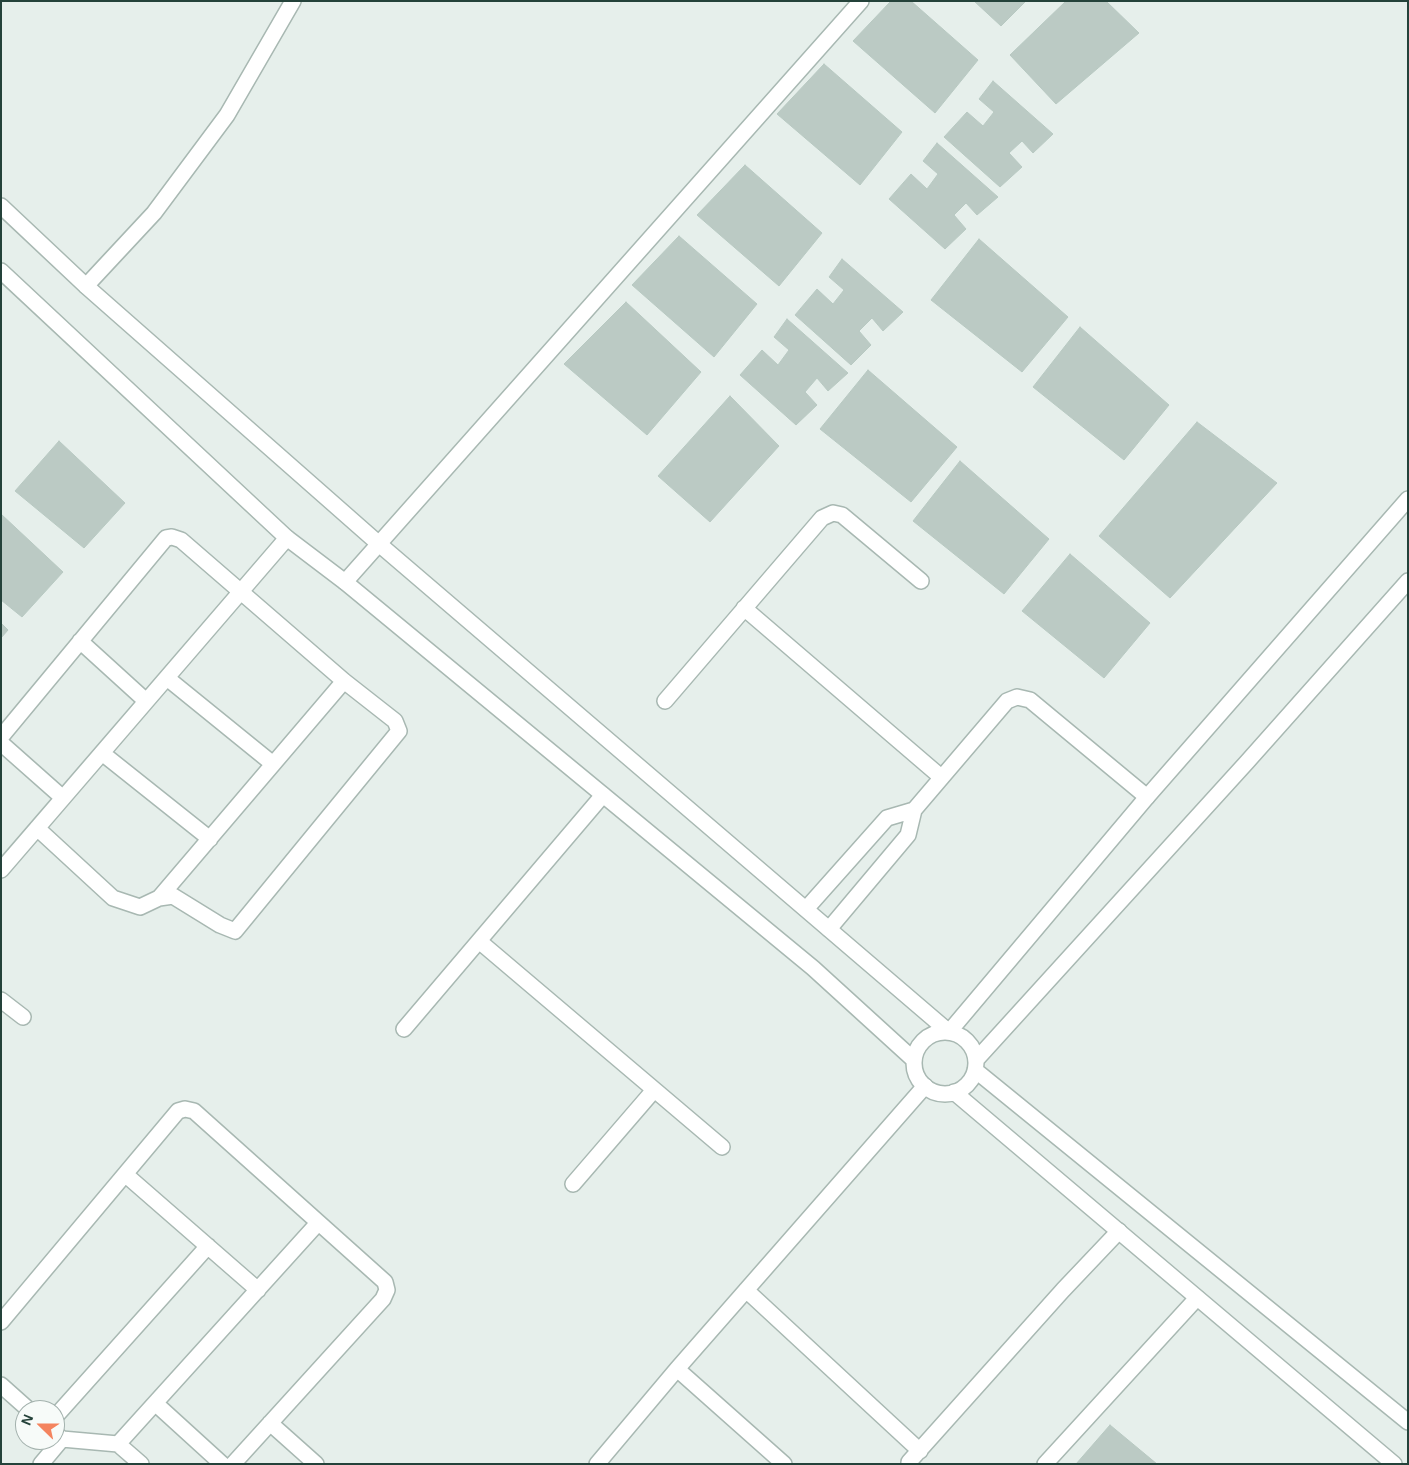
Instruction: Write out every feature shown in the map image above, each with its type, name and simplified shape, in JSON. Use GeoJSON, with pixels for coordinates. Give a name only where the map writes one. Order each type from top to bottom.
{"type":"FeatureCollection","features":[{"type":"Feature","properties":{"kind":"street"},"geometry":{"type":"LineString","coordinates":[[86,286],[154,213],[227,115],[293,1]]}},
{"type":"Feature","properties":{"kind":"street"},"geometry":{"type":"LineString","coordinates":[[345,582],[861,1]]}},
{"type":"Feature","properties":{"kind":"street"},"geometry":{"type":"LineString","coordinates":[[1,206],[86,286],[379,544],[949,1032]]}},
{"type":"Feature","properties":{"kind":"street"},"geometry":{"type":"LineString","coordinates":[[1,272],[288,538],[345,582],[813,968],[914,1060]]}},
{"type":"Feature","properties":{"kind":"street"},"geometry":{"type":"LineString","coordinates":[[949,1032],[1147,798],[1408,499]]}},
{"type":"Feature","properties":{"kind":"street"},"geometry":{"type":"LineString","coordinates":[[665,701],[822,518],[833,513],[842,515],[921,581]]}},
{"type":"Feature","properties":{"kind":"street"},"geometry":{"type":"LineString","coordinates":[[1,737],[166,538],[172,537],[181,540],[344,681],[395,721],[399,731],[236,931],[220,925],[173,896],[159,898],[140,907],[113,898],[37,828]]}},
{"type":"Feature","properties":{"kind":"street"},"geometry":{"type":"LineString","coordinates":[[1,870],[288,538]]}},
{"type":"Feature","properties":{"kind":"street"},"geometry":{"type":"LineString","coordinates":[[975,1065],[1408,580]]}},
{"type":"Feature","properties":{"kind":"street"},"geometry":{"type":"LineString","coordinates":[[744,608],[941,778]]}},
{"type":"Feature","properties":{"kind":"street"},"geometry":{"type":"LineString","coordinates":[[80,641],[146,701]]}},
{"type":"Feature","properties":{"kind":"street"},"geometry":{"type":"LineString","coordinates":[[167,678],[273,764]]}},
{"type":"Feature","properties":{"kind":"street"},"geometry":{"type":"LineString","coordinates":[[159,898],[344,681]]}},
{"type":"Feature","properties":{"kind":"street"},"geometry":{"type":"LineString","coordinates":[[829,929],[908,835],[914,810],[1006,701],[1017,697],[1030,700],[1147,798]]}},
{"type":"Feature","properties":{"kind":"street"},"geometry":{"type":"LineString","coordinates":[[1,743],[63,798]]}},
{"type":"Feature","properties":{"kind":"street"},"geometry":{"type":"LineString","coordinates":[[102,753],[210,838]]}},
{"type":"Feature","properties":{"kind":"street"},"geometry":{"type":"LineString","coordinates":[[404,1029],[603,795]]}},
{"type":"Feature","properties":{"kind":"street"},"geometry":{"type":"LineString","coordinates":[[806,909],[887,818],[914,810]]}},
{"type":"Feature","properties":{"kind":"street"},"geometry":{"type":"LineString","coordinates":[[478,941],[722,1147]]}},
{"type":"Feature","properties":{"kind":"street"},"geometry":{"type":"LineString","coordinates":[[1,1000],[23,1018]]}},
{"type":"Feature","properties":{"kind":"street"},"geometry":{"type":"LineString","coordinates":[[939,1032],[949,1032],[959,1035],[968,1041],[973,1050],[975,1065],[971,1080],[964,1087],[944,1094],[925,1086],[915,1070],[914,1060],[922,1042],[939,1032]]}},
{"type":"Feature","properties":{"kind":"street"},"geometry":{"type":"LineString","coordinates":[[975,1065],[1408,1422]]}},
{"type":"Feature","properties":{"kind":"street"},"geometry":{"type":"LineString","coordinates":[[597,1464],[677,1369],[925,1086]]}},
{"type":"Feature","properties":{"kind":"street"},"geometry":{"type":"LineString","coordinates":[[573,1184],[654,1090]]}},
{"type":"Feature","properties":{"kind":"street"},"geometry":{"type":"LineString","coordinates":[[954,1092],[1394,1464]]}},
{"type":"Feature","properties":{"kind":"street"},"geometry":{"type":"LineString","coordinates":[[1,1322],[178,1111],[185,1109],[194,1111],[385,1282],[387,1290],[383,1299],[233,1464]]}},
{"type":"Feature","properties":{"kind":"street"},"geometry":{"type":"LineString","coordinates":[[126,1175],[258,1290]]}},
{"type":"Feature","properties":{"kind":"street"},"geometry":{"type":"LineString","coordinates":[[118,1444],[318,1223]]}},
{"type":"Feature","properties":{"kind":"street"},"geometry":{"type":"LineString","coordinates":[[909,1463],[1063,1290],[1119,1231]]}},
{"type":"Feature","properties":{"kind":"street"},"geometry":{"type":"LineString","coordinates":[[65,1406],[208,1246]]}},
{"type":"Feature","properties":{"kind":"street"},"geometry":{"type":"LineString","coordinates":[[746,1290],[920,1451]]}},
{"type":"Feature","properties":{"kind":"street"},"geometry":{"type":"LineString","coordinates":[[1044,1464],[1198,1298]]}},
{"type":"Feature","properties":{"kind":"street"},"geometry":{"type":"LineString","coordinates":[[677,1369],[784,1464]]}},
{"type":"Feature","properties":{"kind":"street"},"geometry":{"type":"LineString","coordinates":[[1,1385],[18,1400]]}},
{"type":"Feature","properties":{"kind":"street"},"geometry":{"type":"LineString","coordinates":[[155,1403],[222,1464]]}},
{"type":"Feature","properties":{"kind":"street"},"geometry":{"type":"LineString","coordinates":[[270,1423],[316,1464]]}},
{"type":"Feature","properties":{"kind":"street"},"geometry":{"type":"LineString","coordinates":[[65,1437],[118,1444],[140,1464]]}},
{"type":"Feature","properties":{"kind":"street"},"geometry":{"type":"LineString","coordinates":[[41,1464],[50,1450]]}},
{"type":"Feature","properties":{"kind":"building"},"geometry":{"type":"Polygon","coordinates":[[[891,1],[911,1],[978,60],[935,113],[853,41],[891,1]]]}},
{"type":"Feature","properties":{"kind":"building"},"geometry":{"type":"Polygon","coordinates":[[[974,1],[1026,1],[1001,26],[974,1]]]}},
{"type":"Feature","properties":{"kind":"building"},"geometry":{"type":"Polygon","coordinates":[[[1066,1],[1106,1],[1139,33],[1056,104],[1010,55],[1066,1]]]}},
{"type":"Feature","properties":{"kind":"building"},"geometry":{"type":"Polygon","coordinates":[[[824,64],[902,132],[860,185],[777,114],[824,64]]]}},
{"type":"Feature","properties":{"kind":"building"},"geometry":{"type":"Polygon","coordinates":[[[993,81],[1053,134],[1033,153],[1022,141],[1009,153],[1022,167],[1000,187],[944,137],[967,112],[983,126],[994,112],[979,99],[993,81]]]}},
{"type":"Feature","properties":{"kind":"building"},"geometry":{"type":"Polygon","coordinates":[[[937,143],[998,197],[977,215],[966,203],[954,215],[966,229],[945,249],[889,199],[911,174],[927,189],[938,174],[923,161],[937,143]]]}},
{"type":"Feature","properties":{"kind":"building"},"geometry":{"type":"Polygon","coordinates":[[[745,165],[822,233],[779,286],[697,215],[745,165]]]}},
{"type":"Feature","properties":{"kind":"building"},"geometry":{"type":"Polygon","coordinates":[[[679,236],[757,304],[714,357],[632,285],[679,236]]]}},
{"type":"Feature","properties":{"kind":"building"},"geometry":{"type":"Polygon","coordinates":[[[979,239],[1068,317],[1022,372],[931,300],[979,239]]]}},
{"type":"Feature","properties":{"kind":"building"},"geometry":{"type":"Polygon","coordinates":[[[842,259],[903,312],[883,331],[872,318],[859,331],[871,345],[851,365],[795,315],[817,289],[833,304],[844,290],[829,277],[842,259]]]}},
{"type":"Feature","properties":{"kind":"building"},"geometry":{"type":"Polygon","coordinates":[[[626,302],[701,372],[647,435],[564,364],[626,302]]]}},
{"type":"Feature","properties":{"kind":"building"},"geometry":{"type":"Polygon","coordinates":[[[787,319],[848,373],[828,391],[817,378],[805,392],[817,405],[796,425],[740,375],[762,350],[778,365],[789,350],[774,337],[787,319]]]}},
{"type":"Feature","properties":{"kind":"building"},"geometry":{"type":"Polygon","coordinates":[[[1080,327],[1169,405],[1124,460],[1033,387],[1080,327]]]}},
{"type":"Feature","properties":{"kind":"building"},"geometry":{"type":"Polygon","coordinates":[[[868,370],[957,447],[911,502],[820,429],[868,370]]]}},
{"type":"Feature","properties":{"kind":"building"},"geometry":{"type":"Polygon","coordinates":[[[730,396],[779,446],[710,522],[658,476],[730,396]]]}},
{"type":"Feature","properties":{"kind":"building"},"geometry":{"type":"Polygon","coordinates":[[[1197,422],[1277,483],[1170,598],[1099,536],[1197,422]]]}},
{"type":"Feature","properties":{"kind":"building"},"geometry":{"type":"Polygon","coordinates":[[[59,441],[125,503],[84,548],[15,491],[59,441]]]}},
{"type":"Feature","properties":{"kind":"building"},"geometry":{"type":"Polygon","coordinates":[[[960,461],[1049,539],[1004,594],[913,521],[960,461]]]}},
{"type":"Feature","properties":{"kind":"building"},"geometry":{"type":"Polygon","coordinates":[[[1,514],[63,572],[22,617],[1,600],[1,514]]]}},
{"type":"Feature","properties":{"kind":"building"},"geometry":{"type":"Polygon","coordinates":[[[1070,554],[1150,623],[1104,678],[1022,611],[1070,554]]]}},
{"type":"Feature","properties":{"kind":"building"},"geometry":{"type":"Polygon","coordinates":[[[1,623],[8,630],[1,638],[1,623]]]}},
{"type":"Feature","properties":{"kind":"building"},"geometry":{"type":"Polygon","coordinates":[[[1110,1425],[1157,1464],[1076,1464],[1110,1425]]]}}]}
